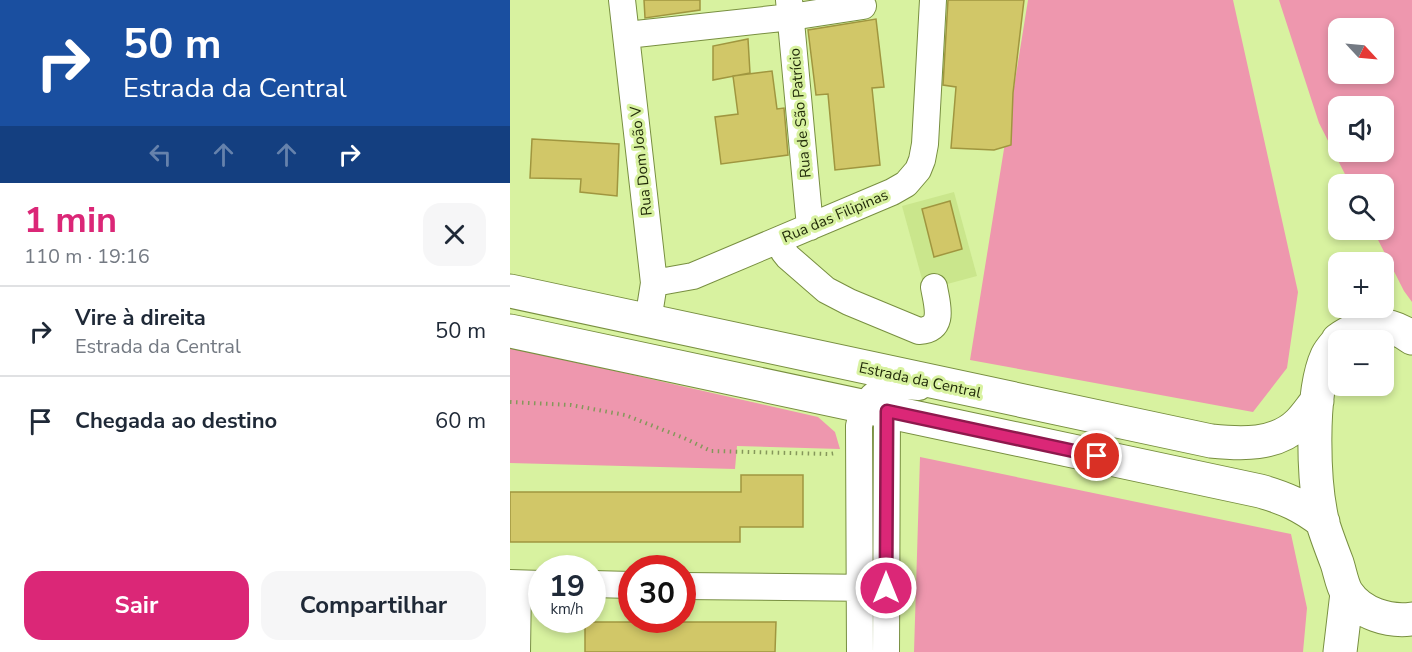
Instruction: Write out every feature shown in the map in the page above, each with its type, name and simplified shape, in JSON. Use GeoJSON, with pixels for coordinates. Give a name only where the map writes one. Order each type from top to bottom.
{"type":"FeatureCollection","features":[{"type":"Feature","properties":{"kind":"main road","name":"Estrada da Central"},"geometry":{"type":"LineString","coordinates":[[510,291],[1211,441],[1240,444],[1268,440],[1287,432],[1299,423],[1317,401]]}},
{"type":"Feature","properties":{"kind":"main road"},"geometry":{"type":"LineString","coordinates":[[640,358],[648,321]]}},
{"type":"Feature","properties":{"kind":"main road"},"geometry":{"type":"LineString","coordinates":[[1354,330],[1381,325],[1395,328],[1412,338]]}},
{"type":"Feature","properties":{"kind":"main road"},"geometry":{"type":"LineString","coordinates":[[510,331],[876,403],[1260,491],[1291,500],[1306,508],[1323,522]]}},
{"type":"Feature","properties":{"kind":"main road"},"geometry":{"type":"LineString","coordinates":[[1328,354],[1317,401],[1316,443],[1323,522],[1347,593],[1340,652]]}},
{"type":"Feature","properties":{"kind":"main road"},"geometry":{"type":"LineString","coordinates":[[1347,593],[1362,607],[1377,616],[1396,620],[1412,619]]}},
{"type":"Feature","properties":{"kind":"street","name":"Rua Dom João V"},"geometry":{"type":"LineString","coordinates":[[622,0],[654,283],[648,321]]}},
{"type":"Feature","properties":{"kind":"street","name":"Rua das Filipinas"},"geometry":{"type":"LineString","coordinates":[[654,283],[693,276],[906,184],[918,170],[925,144],[933,0]]}},
{"type":"Feature","properties":{"kind":"street"},"geometry":{"type":"LineString","coordinates":[[627,35],[790,9],[863,6]]}},
{"type":"Feature","properties":{"kind":"street","name":"Rua de São Patrício"},"geometry":{"type":"LineString","coordinates":[[790,9],[810,227]]}},
{"type":"Feature","properties":{"kind":"street"},"geometry":{"type":"LineString","coordinates":[[780,240],[788,257],[826,290],[919,331],[934,326],[938,316],[934,287]]}},
{"type":"Feature","properties":{"kind":"street"},"geometry":{"type":"LineString","coordinates":[[836,362],[860,377],[876,403],[886,588],[886,652]]}},
{"type":"Feature","properties":{"kind":"street"},"geometry":{"type":"LineString","coordinates":[[860,652],[860,426],[886,387],[899,385],[967,390]]}},
{"type":"Feature","properties":{"kind":"street"},"geometry":{"type":"LineString","coordinates":[[517,652],[523,584]]}},
{"type":"Feature","properties":{"kind":"street"},"geometry":{"type":"LineString","coordinates":[[696,585],[886,588]]}},
{"type":"Feature","properties":{"kind":"path"},"geometry":{"type":"LineString","coordinates":[[510,402],[571,405],[626,415],[711,451],[829,454],[860,448]]}},
{"type":"Feature","properties":{"kind":"shaded area"},"geometry":{"type":"Polygon","coordinates":[[[1028,0],[1233,0],[1298,292],[1287,368],[1253,412],[970,360],[1028,0]]]}},
{"type":"Feature","properties":{"kind":"shaded area"},"geometry":{"type":"Polygon","coordinates":[[[1279,0],[1412,0],[1412,302],[1394,271],[1394,252],[1384,252],[1378,240],[1394,240],[1394,174],[1345,174],[1339,162],[1394,162],[1394,96],[1328,96],[1328,141],[1319,123],[1279,0]]]}},
{"type":"Feature","properties":{"kind":"shaded area"},"geometry":{"type":"Polygon","coordinates":[[[954,192],[977,276],[925,290],[902,206],[954,192]]]}},
{"type":"Feature","properties":{"kind":"shaded area"},"geometry":{"type":"Polygon","coordinates":[[[510,347],[818,417],[835,432],[840,449],[737,446],[735,469],[510,463],[510,347]]]}},
{"type":"Feature","properties":{"kind":"shaded area"},"geometry":{"type":"Polygon","coordinates":[[[920,457],[1291,534],[1307,608],[1303,652],[914,652],[920,457]]]}},
{"type":"Feature","properties":{"kind":"building"},"geometry":{"type":"Polygon","coordinates":[[[644,0],[700,0],[700,10],[645,18],[644,0]]]}},
{"type":"Feature","properties":{"kind":"building"},"geometry":{"type":"Polygon","coordinates":[[[948,0],[1024,0],[1013,93],[1011,145],[994,150],[951,148],[956,87],[943,85],[948,0]]]}},
{"type":"Feature","properties":{"kind":"building"},"geometry":{"type":"Polygon","coordinates":[[[876,19],[884,87],[872,88],[880,165],[835,170],[828,94],[816,95],[808,30],[876,19]]]}},
{"type":"Feature","properties":{"kind":"building"},"geometry":{"type":"Polygon","coordinates":[[[748,39],[750,73],[713,80],[713,46],[748,39]]]}},
{"type":"Feature","properties":{"kind":"building"},"geometry":{"type":"Polygon","coordinates":[[[772,71],[777,109],[784,108],[788,155],[721,164],[715,117],[738,114],[733,76],[772,71]]]}},
{"type":"Feature","properties":{"kind":"building"},"geometry":{"type":"Polygon","coordinates":[[[532,139],[619,144],[617,196],[580,192],[581,179],[530,178],[532,139]]]}},
{"type":"Feature","properties":{"kind":"building"},"geometry":{"type":"Polygon","coordinates":[[[950,201],[962,249],[934,257],[922,209],[950,201]]]}},
{"type":"Feature","properties":{"kind":"building"},"geometry":{"type":"Polygon","coordinates":[[[741,475],[803,475],[803,527],[740,527],[740,542],[510,542],[510,492],[741,492],[741,475]]]}},
{"type":"Feature","properties":{"kind":"building"},"geometry":{"type":"Polygon","coordinates":[[[606,622],[618,622],[618,633],[696,633],[696,622],[776,622],[775,652],[585,652],[585,633],[606,633],[606,622]]]}},
{"type":"Feature","properties":{"kind":"route"},"geometry":{"type":"LineString","coordinates":[[886,588],[887,411],[1097,456]]}}]}
